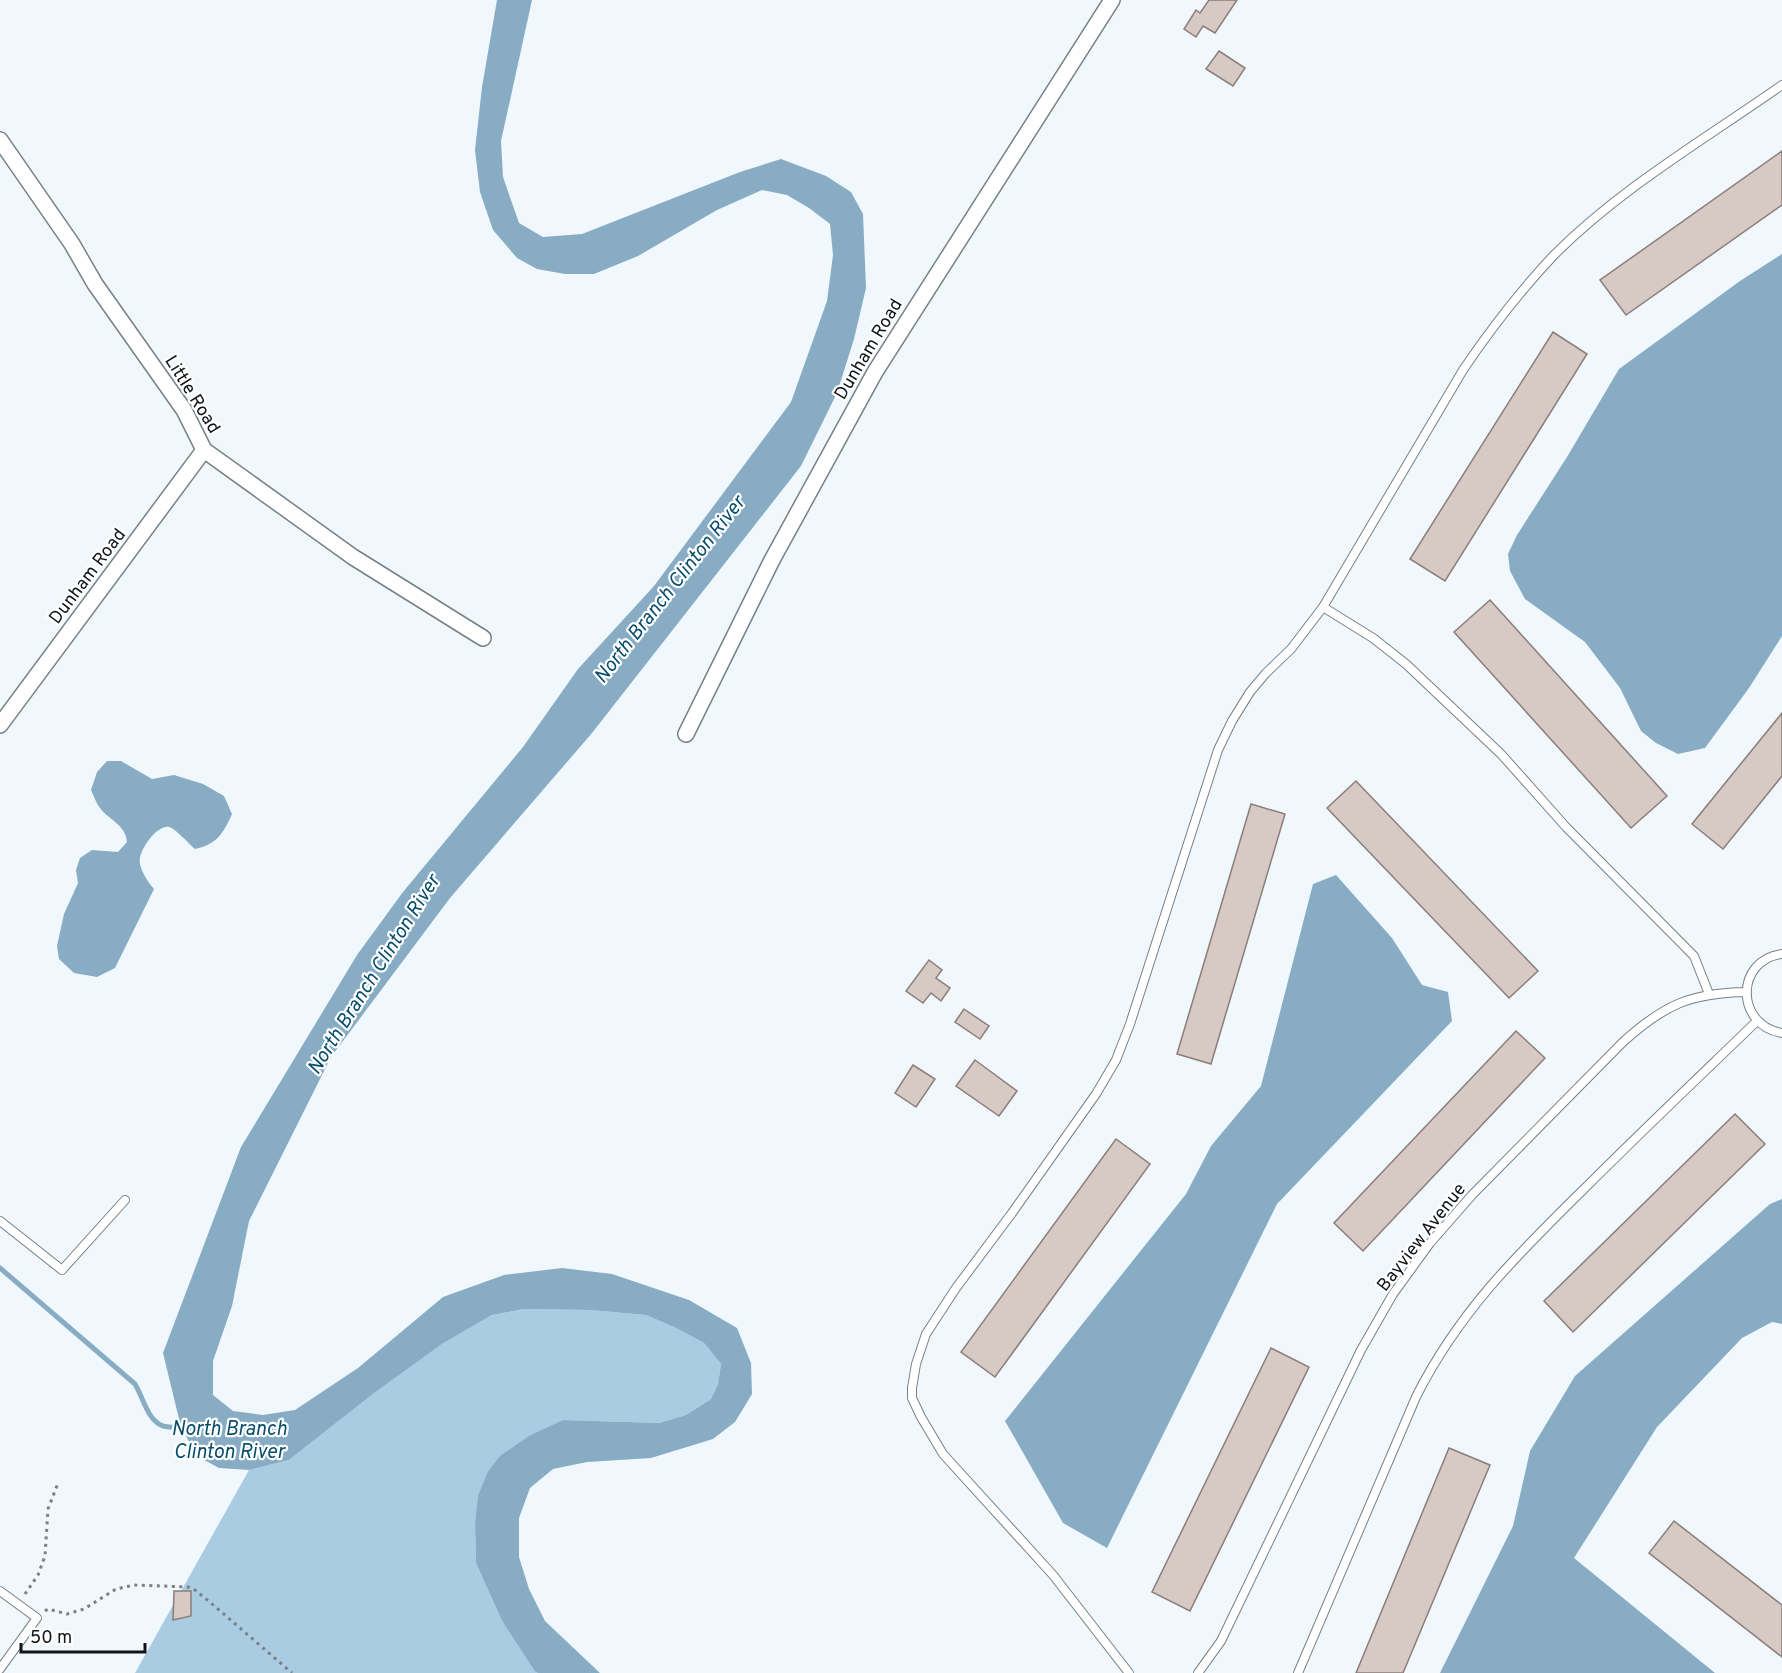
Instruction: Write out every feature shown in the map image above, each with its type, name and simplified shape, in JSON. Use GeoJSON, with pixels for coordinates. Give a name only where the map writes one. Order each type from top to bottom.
{"type":"FeatureCollection","features":[{"type":"Feature","properties":{"kind":"street","name":"Dunham Road"},"geometry":{"type":"LineString","coordinates":[[686,734],[772,560],[875,372],[1112,0]]}},
{"type":"Feature","properties":{"kind":"street","name":"Little Road"},"geometry":{"type":"LineString","coordinates":[[0,140],[72,244],[94,284],[184,410],[204,450],[353,557],[483,638]]}},
{"type":"Feature","properties":{"kind":"street","name":"Dunham Road"},"geometry":{"type":"LineString","coordinates":[[0,725],[204,450]]}},
{"type":"Feature","properties":{"kind":"lane"},"geometry":{"type":"LineString","coordinates":[[1129,1673],[1053,1575],[952,1464],[936,1443],[912,1398],[913,1377],[926,1334],[947,1301],[1069,1134],[1116,1060],[1130,1024],[1207,780],[1221,742],[1240,706],[1266,673],[1291,649],[1323,607],[1463,370],[1487,334],[1530,281],[1579,232],[1640,183],[1782,85]]}},
{"type":"Feature","properties":{"kind":"lane"},"geometry":{"type":"LineString","coordinates":[[1323,607],[1358,628],[1406,664],[1501,754],[1566,827],[1694,956],[1709,994]]}},
{"type":"Feature","properties":{"kind":"lane"},"geometry":{"type":"LineString","coordinates":[[1782,954],[1767,959],[1759,965],[1748,982],[1746,992],[1749,1007],[1757,1021],[1772,1031],[1782,1033]]}},
{"type":"Feature","properties":{"kind":"lane","name":"Bayview Avenue"},"geometry":{"type":"LineString","coordinates":[[1198,1673],[1221,1641],[1369,1333],[1411,1268],[1472,1194],[1628,1037],[1676,1004],[1709,994],[1746,992]]}},
{"type":"Feature","properties":{"kind":"lane"},"geometry":{"type":"LineString","coordinates":[[1298,1673],[1411,1408],[1433,1363],[1449,1337],[1477,1300],[1517,1256],[1757,1021]]}},
{"type":"Feature","properties":{"kind":"lane"},"geometry":{"type":"LineString","coordinates":[[0,1221],[62,1270],[125,1200]]}},
{"type":"Feature","properties":{"kind":"lane"},"geometry":{"type":"LineString","coordinates":[[0,1591],[37,1618],[0,1669]]}},
{"type":"Feature","properties":{"kind":"path"},"geometry":{"type":"LineString","coordinates":[[18,1604],[38,1575],[45,1556],[48,1509],[58,1483]]}},
{"type":"Feature","properties":{"kind":"path"},"geometry":{"type":"LineString","coordinates":[[37,1618],[48,1609],[67,1614],[84,1609],[116,1589],[134,1585],[188,1587],[211,1603],[292,1673]]}},
{"type":"Feature","properties":{"kind":"shaded area"},"geometry":{"type":"Polygon","coordinates":[[[524,1309],[590,1310],[646,1315],[704,1343],[721,1364],[718,1384],[711,1399],[686,1415],[659,1423],[563,1420],[487,1473],[478,1495],[475,1524],[476,1563],[502,1621],[538,1673],[135,1673],[249,1470],[289,1460],[373,1394],[442,1344],[492,1315],[524,1309]]]}},
{"type":"Feature","properties":{"kind":"water","name":"North Branch Clinton River"},"geometry":{"type":"Polygon","coordinates":[[[497,0],[532,0],[501,141],[503,177],[519,223],[543,237],[582,234],[740,172],[781,159],[826,176],[851,192],[863,214],[866,288],[854,339],[837,393],[801,466],[592,733],[450,898],[331,1057],[249,1221],[232,1306],[213,1361],[213,1395],[233,1411],[263,1415],[295,1410],[358,1368],[443,1297],[504,1275],[562,1268],[612,1274],[689,1300],[737,1328],[751,1363],[752,1394],[735,1422],[713,1439],[651,1458],[587,1462],[553,1469],[530,1488],[519,1518],[519,1557],[529,1589],[545,1621],[600,1673],[538,1673],[535,1671],[502,1621],[476,1563],[475,1523],[478,1495],[487,1473],[500,1456],[529,1436],[563,1420],[659,1423],[686,1415],[711,1399],[718,1384],[721,1364],[704,1343],[646,1315],[590,1310],[524,1309],[492,1315],[442,1344],[373,1394],[289,1460],[249,1470],[219,1468],[197,1456],[181,1427],[163,1353],[241,1147],[357,955],[403,892],[523,747],[578,669],[654,586],[791,402],[827,301],[833,255],[830,224],[787,195],[762,190],[717,210],[638,256],[594,274],[565,274],[537,269],[517,258],[493,230],[480,192],[475,150],[482,87],[497,0]]]}},
{"type":"Feature","properties":{"kind":"water"},"geometry":{"type":"Polygon","coordinates":[[[1782,254],[1782,636],[1749,688],[1705,748],[1678,754],[1656,743],[1641,731],[1620,688],[1585,642],[1525,599],[1510,571],[1508,554],[1517,535],[1619,369],[1740,281],[1782,254]]]}},
{"type":"Feature","properties":{"kind":"water"},"geometry":{"type":"Polygon","coordinates":[[[107,761],[121,761],[152,779],[174,775],[203,784],[224,796],[232,814],[218,837],[203,847],[195,849],[169,827],[159,830],[149,840],[142,853],[140,864],[145,877],[154,889],[115,968],[97,977],[74,973],[59,959],[57,946],[64,914],[78,883],[76,870],[80,858],[92,850],[118,852],[127,842],[124,831],[100,808],[91,790],[97,772],[107,761]]]}},
{"type":"Feature","properties":{"kind":"water"},"geometry":{"type":"Polygon","coordinates":[[[1336,875],[1392,938],[1422,985],[1448,992],[1452,1021],[1277,1204],[1107,1548],[1063,1523],[1005,1421],[1186,1194],[1211,1146],[1261,1086],[1313,884],[1336,875]]]}},
{"type":"Feature","properties":{"kind":"water"},"geometry":{"type":"Polygon","coordinates":[[[1782,1199],[1782,1324],[1772,1322],[1742,1338],[1657,1427],[1574,1558],[1715,1673],[1440,1673],[1513,1526],[1530,1451],[1575,1376],[1770,1204],[1782,1199]]]}},
{"type":"Feature","properties":{"kind":"building"},"geometry":{"type":"Polygon","coordinates":[[[1209,0],[1237,0],[1215,33],[1203,26],[1196,37],[1184,29],[1196,10],[1200,13],[1209,0]]]}},
{"type":"Feature","properties":{"kind":"building"},"geometry":{"type":"Polygon","coordinates":[[[1219,51],[1245,68],[1233,86],[1206,69],[1219,51]]]}},
{"type":"Feature","properties":{"kind":"building"},"geometry":{"type":"Polygon","coordinates":[[[1782,151],[1782,205],[1626,315],[1600,280],[1782,151]]]}},
{"type":"Feature","properties":{"kind":"building"},"geometry":{"type":"Polygon","coordinates":[[[1553,332],[1587,354],[1445,581],[1410,559],[1553,332]]]}},
{"type":"Feature","properties":{"kind":"building"},"geometry":{"type":"Polygon","coordinates":[[[1490,600],[1667,796],[1631,828],[1454,632],[1490,600]]]}},
{"type":"Feature","properties":{"kind":"building"},"geometry":{"type":"Polygon","coordinates":[[[1782,713],[1782,776],[1723,849],[1692,824],[1782,713]]]}},
{"type":"Feature","properties":{"kind":"building"},"geometry":{"type":"Polygon","coordinates":[[[1356,781],[1538,971],[1509,998],[1327,808],[1356,781]]]}},
{"type":"Feature","properties":{"kind":"building"},"geometry":{"type":"Polygon","coordinates":[[[1251,804],[1285,814],[1211,1064],[1177,1054],[1251,804]]]}},
{"type":"Feature","properties":{"kind":"building"},"geometry":{"type":"Polygon","coordinates":[[[929,960],[942,970],[936,978],[950,988],[941,1001],[931,993],[923,1003],[906,991],[929,960]]]}},
{"type":"Feature","properties":{"kind":"building"},"geometry":{"type":"Polygon","coordinates":[[[964,1009],[989,1026],[980,1039],[955,1022],[964,1009]]]}},
{"type":"Feature","properties":{"kind":"building"},"geometry":{"type":"Polygon","coordinates":[[[1516,1031],[1545,1058],[1363,1251],[1334,1223],[1516,1031]]]}},
{"type":"Feature","properties":{"kind":"building"},"geometry":{"type":"Polygon","coordinates":[[[975,1060],[1017,1091],[999,1116],[956,1086],[975,1060]]]}},
{"type":"Feature","properties":{"kind":"building"},"geometry":{"type":"Polygon","coordinates":[[[913,1065],[935,1079],[916,1107],[895,1093],[913,1065]]]}},
{"type":"Feature","properties":{"kind":"building"},"geometry":{"type":"Polygon","coordinates":[[[1735,1114],[1765,1144],[1573,1332],[1544,1301],[1735,1114]]]}},
{"type":"Feature","properties":{"kind":"building"},"geometry":{"type":"Polygon","coordinates":[[[1116,1139],[1150,1164],[995,1377],[961,1352],[1116,1139]]]}},
{"type":"Feature","properties":{"kind":"building"},"geometry":{"type":"Polygon","coordinates":[[[1271,1348],[1309,1367],[1190,1611],[1152,1592],[1271,1348]]]}},
{"type":"Feature","properties":{"kind":"building"},"geometry":{"type":"Polygon","coordinates":[[[1449,1448],[1490,1465],[1403,1673],[1356,1673],[1449,1448]]]}},
{"type":"Feature","properties":{"kind":"building"},"geometry":{"type":"Polygon","coordinates":[[[1674,1521],[1782,1605],[1782,1657],[1649,1553],[1674,1521]]]}},
{"type":"Feature","properties":{"kind":"building"},"geometry":{"type":"Polygon","coordinates":[[[174,1591],[191,1591],[191,1616],[173,1620],[174,1591]]]}},
{"type":"Feature","properties":{"kind":"waterway"},"geometry":{"type":"LineString","coordinates":[[0,1268],[135,1384],[152,1418],[158,1424],[166,1427],[188,1424]]}}]}
